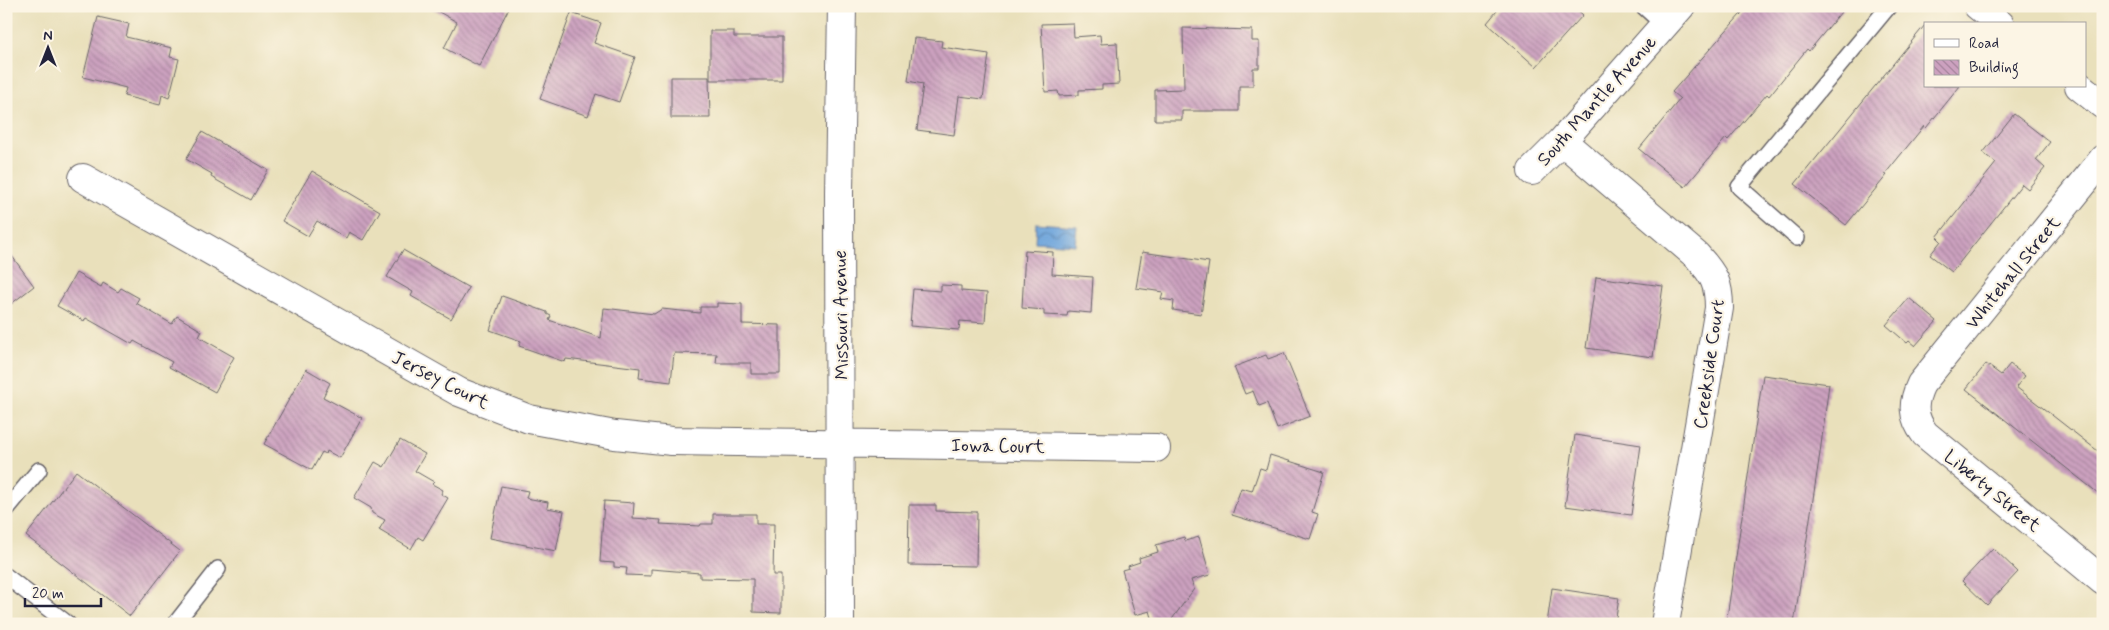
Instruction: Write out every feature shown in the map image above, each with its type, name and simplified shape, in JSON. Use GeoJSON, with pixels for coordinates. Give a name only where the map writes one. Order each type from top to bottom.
{"type":"FeatureCollection","features":[{"type":"Feature","properties":{"kind":"street","name":"Missouri Avenue"},"geometry":{"type":"LineString","coordinates":[[840,624],[839,192],[842,6]]}},
{"type":"Feature","properties":{"kind":"street"},"geometry":{"type":"LineString","coordinates":[[1978,6],[1998,22]]}},
{"type":"Feature","properties":{"kind":"street","name":"South Mantle Avenue"},"geometry":{"type":"LineString","coordinates":[[1532,171],[1562,141],[1673,16]]}},
{"type":"Feature","properties":{"kind":"street"},"geometry":{"type":"LineString","coordinates":[[2082,88],[2103,105]]}},
{"type":"Feature","properties":{"kind":"street","name":"Creekside Court"},"geometry":{"type":"LineString","coordinates":[[1562,141],[1697,256],[1711,272],[1719,289],[1719,308],[1665,624]]}},
{"type":"Feature","properties":{"kind":"street","name":"Whitehall Street"},"geometry":{"type":"LineString","coordinates":[[1921,384],[2103,159]]}},
{"type":"Feature","properties":{"kind":"street","name":"Jersey Court"},"geometry":{"type":"LineString","coordinates":[[83,178],[459,392],[529,419],[615,435],[672,441],[841,443]]}},
{"type":"Feature","properties":{"kind":"street","name":"Liberty Street"},"geometry":{"type":"LineString","coordinates":[[1921,384],[1915,396],[1914,411],[1916,423],[1925,434],[2103,580]]}},
{"type":"Feature","properties":{"kind":"street","name":"Iowa Court"},"geometry":{"type":"LineString","coordinates":[[841,443],[1156,448]]}},
{"type":"Feature","properties":{"kind":"lane"},"geometry":{"type":"LineString","coordinates":[[1643,6],[1673,16]]}},
{"type":"Feature","properties":{"kind":"lane"},"geometry":{"type":"LineString","coordinates":[[1797,238],[1739,188],[1889,6]]}},
{"type":"Feature","properties":{"kind":"lane"},"geometry":{"type":"LineString","coordinates":[[6,510],[38,470]]}},
{"type":"Feature","properties":{"kind":"lane"},"geometry":{"type":"LineString","coordinates":[[175,624],[218,569]]}},
{"type":"Feature","properties":{"kind":"lane"},"geometry":{"type":"LineString","coordinates":[[6,576],[68,624]]}},
{"type":"Feature","properties":{"kind":"water"},"geometry":{"type":"Polygon","coordinates":[[[1036,223],[1077,226],[1075,245],[1035,242],[1036,223]]]}},
{"type":"Feature","properties":{"kind":"building"},"geometry":{"type":"Polygon","coordinates":[[[428,6],[510,6],[479,66],[444,48],[457,22],[428,6]]]}},
{"type":"Feature","properties":{"kind":"building"},"geometry":{"type":"Polygon","coordinates":[[[1501,6],[1573,6],[1583,15],[1536,67],[1487,23],[1501,6]]]}},
{"type":"Feature","properties":{"kind":"building"},"geometry":{"type":"Polygon","coordinates":[[[1748,6],[1846,6],[1809,51],[1807,49],[1769,96],[1767,94],[1728,140],[1726,138],[1685,187],[1639,149],[1680,99],[1672,92],[1748,6]]]}},
{"type":"Feature","properties":{"kind":"building"},"geometry":{"type":"Polygon","coordinates":[[[571,13],[601,23],[594,43],[635,57],[619,102],[596,94],[588,116],[540,99],[571,13]]]}},
{"type":"Feature","properties":{"kind":"building"},"geometry":{"type":"Polygon","coordinates":[[[98,17],[129,24],[126,37],[172,48],[170,57],[179,59],[169,98],[162,95],[160,105],[124,96],[126,88],[83,77],[98,17]]]}},
{"type":"Feature","properties":{"kind":"building"},"geometry":{"type":"Polygon","coordinates":[[[1073,23],[1074,37],[1100,35],[1101,44],[1117,43],[1119,84],[1102,85],[1102,89],[1079,90],[1079,95],[1059,96],[1058,91],[1045,92],[1041,24],[1073,23]]]}},
{"type":"Feature","properties":{"kind":"building"},"geometry":{"type":"Polygon","coordinates":[[[1924,26],[1924,88],[1958,88],[1926,128],[1924,126],[1846,225],[1795,184],[1924,26]]]}},
{"type":"Feature","properties":{"kind":"building"},"geometry":{"type":"Polygon","coordinates":[[[1183,28],[1252,30],[1252,41],[1259,41],[1259,68],[1253,68],[1253,86],[1239,86],[1239,111],[1182,111],[1182,120],[1155,120],[1155,90],[1184,89],[1183,28]]]}},
{"type":"Feature","properties":{"kind":"building"},"geometry":{"type":"Polygon","coordinates":[[[710,31],[734,31],[734,37],[782,37],[782,80],[710,80],[710,31]]]}},
{"type":"Feature","properties":{"kind":"building"},"geometry":{"type":"Polygon","coordinates":[[[914,38],[942,41],[941,47],[989,54],[983,99],[959,96],[954,135],[917,130],[923,84],[908,81],[914,38]]]}},
{"type":"Feature","properties":{"kind":"building"},"geometry":{"type":"Polygon","coordinates":[[[671,77],[709,77],[710,118],[671,118],[671,77]]]}},
{"type":"Feature","properties":{"kind":"building"},"geometry":{"type":"Polygon","coordinates":[[[2014,114],[2050,142],[2036,160],[2045,168],[2028,189],[2022,184],[1952,272],[1930,255],[1941,241],[1937,237],[1996,163],[1983,153],[2014,114]]]}},
{"type":"Feature","properties":{"kind":"building"},"geometry":{"type":"Polygon","coordinates":[[[202,132],[268,170],[251,200],[211,177],[212,174],[186,159],[202,132]]]}},
{"type":"Feature","properties":{"kind":"building"},"geometry":{"type":"Polygon","coordinates":[[[312,171],[380,211],[363,240],[349,232],[346,238],[317,221],[308,236],[282,221],[312,171]]]}},
{"type":"Feature","properties":{"kind":"building"},"geometry":{"type":"Polygon","coordinates":[[[6,248],[34,286],[6,308],[6,248]]]}},
{"type":"Feature","properties":{"kind":"building"},"geometry":{"type":"Polygon","coordinates":[[[403,250],[469,288],[451,319],[411,296],[413,292],[387,277],[403,250]]]}},
{"type":"Feature","properties":{"kind":"building"},"geometry":{"type":"Polygon","coordinates":[[[1025,250],[1053,252],[1052,274],[1093,277],[1091,313],[1068,311],[1067,316],[1044,315],[1044,310],[1022,308],[1025,250]]]}},
{"type":"Feature","properties":{"kind":"building"},"geometry":{"type":"Polygon","coordinates":[[[1142,252],[1209,262],[1201,314],[1173,310],[1174,301],[1161,299],[1163,292],[1136,288],[1142,252]]]}},
{"type":"Feature","properties":{"kind":"building"},"geometry":{"type":"Polygon","coordinates":[[[76,273],[101,287],[103,283],[118,292],[121,288],[139,298],[136,303],[172,324],[177,316],[202,331],[199,337],[234,357],[215,392],[169,367],[172,362],[134,341],[132,344],[86,318],[84,321],[57,306],[76,273]]]}},
{"type":"Feature","properties":{"kind":"building"},"geometry":{"type":"Polygon","coordinates":[[[1596,277],[1663,286],[1653,357],[1586,348],[1596,277]]]}},
{"type":"Feature","properties":{"kind":"building"},"geometry":{"type":"Polygon","coordinates":[[[941,285],[961,286],[961,291],[987,293],[985,323],[960,321],[959,330],[910,326],[913,289],[941,291],[941,285]]]}},
{"type":"Feature","properties":{"kind":"building"},"geometry":{"type":"Polygon","coordinates":[[[502,296],[547,312],[551,316],[549,320],[601,338],[604,308],[654,314],[662,309],[700,313],[700,307],[717,307],[717,303],[742,304],[742,324],[780,325],[780,374],[751,374],[751,363],[716,363],[717,354],[674,353],[671,382],[639,378],[640,368],[566,359],[565,362],[519,346],[521,341],[490,330],[502,296]]]}},
{"type":"Feature","properties":{"kind":"building"},"geometry":{"type":"Polygon","coordinates":[[[1909,298],[1937,321],[1915,346],[1909,341],[1907,343],[1886,325],[1909,298]]]}},
{"type":"Feature","properties":{"kind":"building"},"geometry":{"type":"Polygon","coordinates":[[[1284,353],[1310,416],[1277,429],[1267,403],[1259,406],[1253,391],[1245,394],[1234,367],[1266,355],[1268,359],[1284,353]]]}},
{"type":"Feature","properties":{"kind":"building"},"geometry":{"type":"Polygon","coordinates":[[[1986,364],[2001,375],[2010,364],[2025,376],[2016,387],[2103,455],[2103,497],[1966,389],[1986,364]]]}},
{"type":"Feature","properties":{"kind":"building"},"geometry":{"type":"Polygon","coordinates":[[[306,369],[330,383],[323,397],[362,418],[340,458],[327,451],[326,454],[322,452],[312,470],[264,444],[306,369]]]}},
{"type":"Feature","properties":{"kind":"building"},"geometry":{"type":"Polygon","coordinates":[[[1763,375],[1829,384],[1820,453],[1794,624],[1726,624],[1763,375]]]}},
{"type":"Feature","properties":{"kind":"building"},"geometry":{"type":"Polygon","coordinates":[[[1575,435],[1641,445],[1631,515],[1565,506],[1575,435]]]}},
{"type":"Feature","properties":{"kind":"building"},"geometry":{"type":"Polygon","coordinates":[[[400,440],[425,454],[415,471],[434,482],[432,484],[443,490],[441,494],[448,498],[423,540],[418,537],[411,549],[379,530],[385,520],[372,513],[371,508],[354,498],[375,462],[384,467],[400,440]]]}},
{"type":"Feature","properties":{"kind":"building"},"geometry":{"type":"Polygon","coordinates":[[[1270,455],[1324,472],[1312,512],[1318,514],[1310,539],[1232,515],[1241,488],[1252,491],[1260,468],[1266,470],[1270,455]]]}},
{"type":"Feature","properties":{"kind":"building"},"geometry":{"type":"Polygon","coordinates":[[[76,471],[180,551],[130,616],[26,536],[76,471]]]}},
{"type":"Feature","properties":{"kind":"building"},"geometry":{"type":"Polygon","coordinates":[[[501,486],[528,491],[526,498],[548,502],[547,508],[564,511],[556,551],[490,538],[501,486]]]}},
{"type":"Feature","properties":{"kind":"building"},"geometry":{"type":"Polygon","coordinates":[[[604,501],[634,503],[633,518],[661,520],[660,524],[700,526],[701,524],[713,524],[713,514],[756,514],[756,524],[774,524],[773,575],[781,575],[781,613],[753,612],[753,579],[700,578],[700,573],[651,569],[651,576],[626,575],[627,568],[614,567],[614,563],[600,562],[604,501]]]}},
{"type":"Feature","properties":{"kind":"building"},"geometry":{"type":"Polygon","coordinates":[[[909,505],[936,505],[936,511],[977,512],[976,566],[908,565],[909,505]]]}},
{"type":"Feature","properties":{"kind":"building"},"geometry":{"type":"Polygon","coordinates":[[[1184,537],[1185,541],[1199,537],[1210,575],[1191,580],[1194,589],[1170,622],[1154,624],[1150,611],[1135,615],[1122,570],[1140,562],[1139,558],[1158,552],[1156,545],[1184,537]]]}},
{"type":"Feature","properties":{"kind":"building"},"geometry":{"type":"Polygon","coordinates":[[[1993,548],[2018,572],[1987,605],[1962,581],[1993,548]]]}},
{"type":"Feature","properties":{"kind":"building"},"geometry":{"type":"Polygon","coordinates":[[[1552,588],[1619,598],[1615,624],[1547,624],[1552,588]]]}}]}
